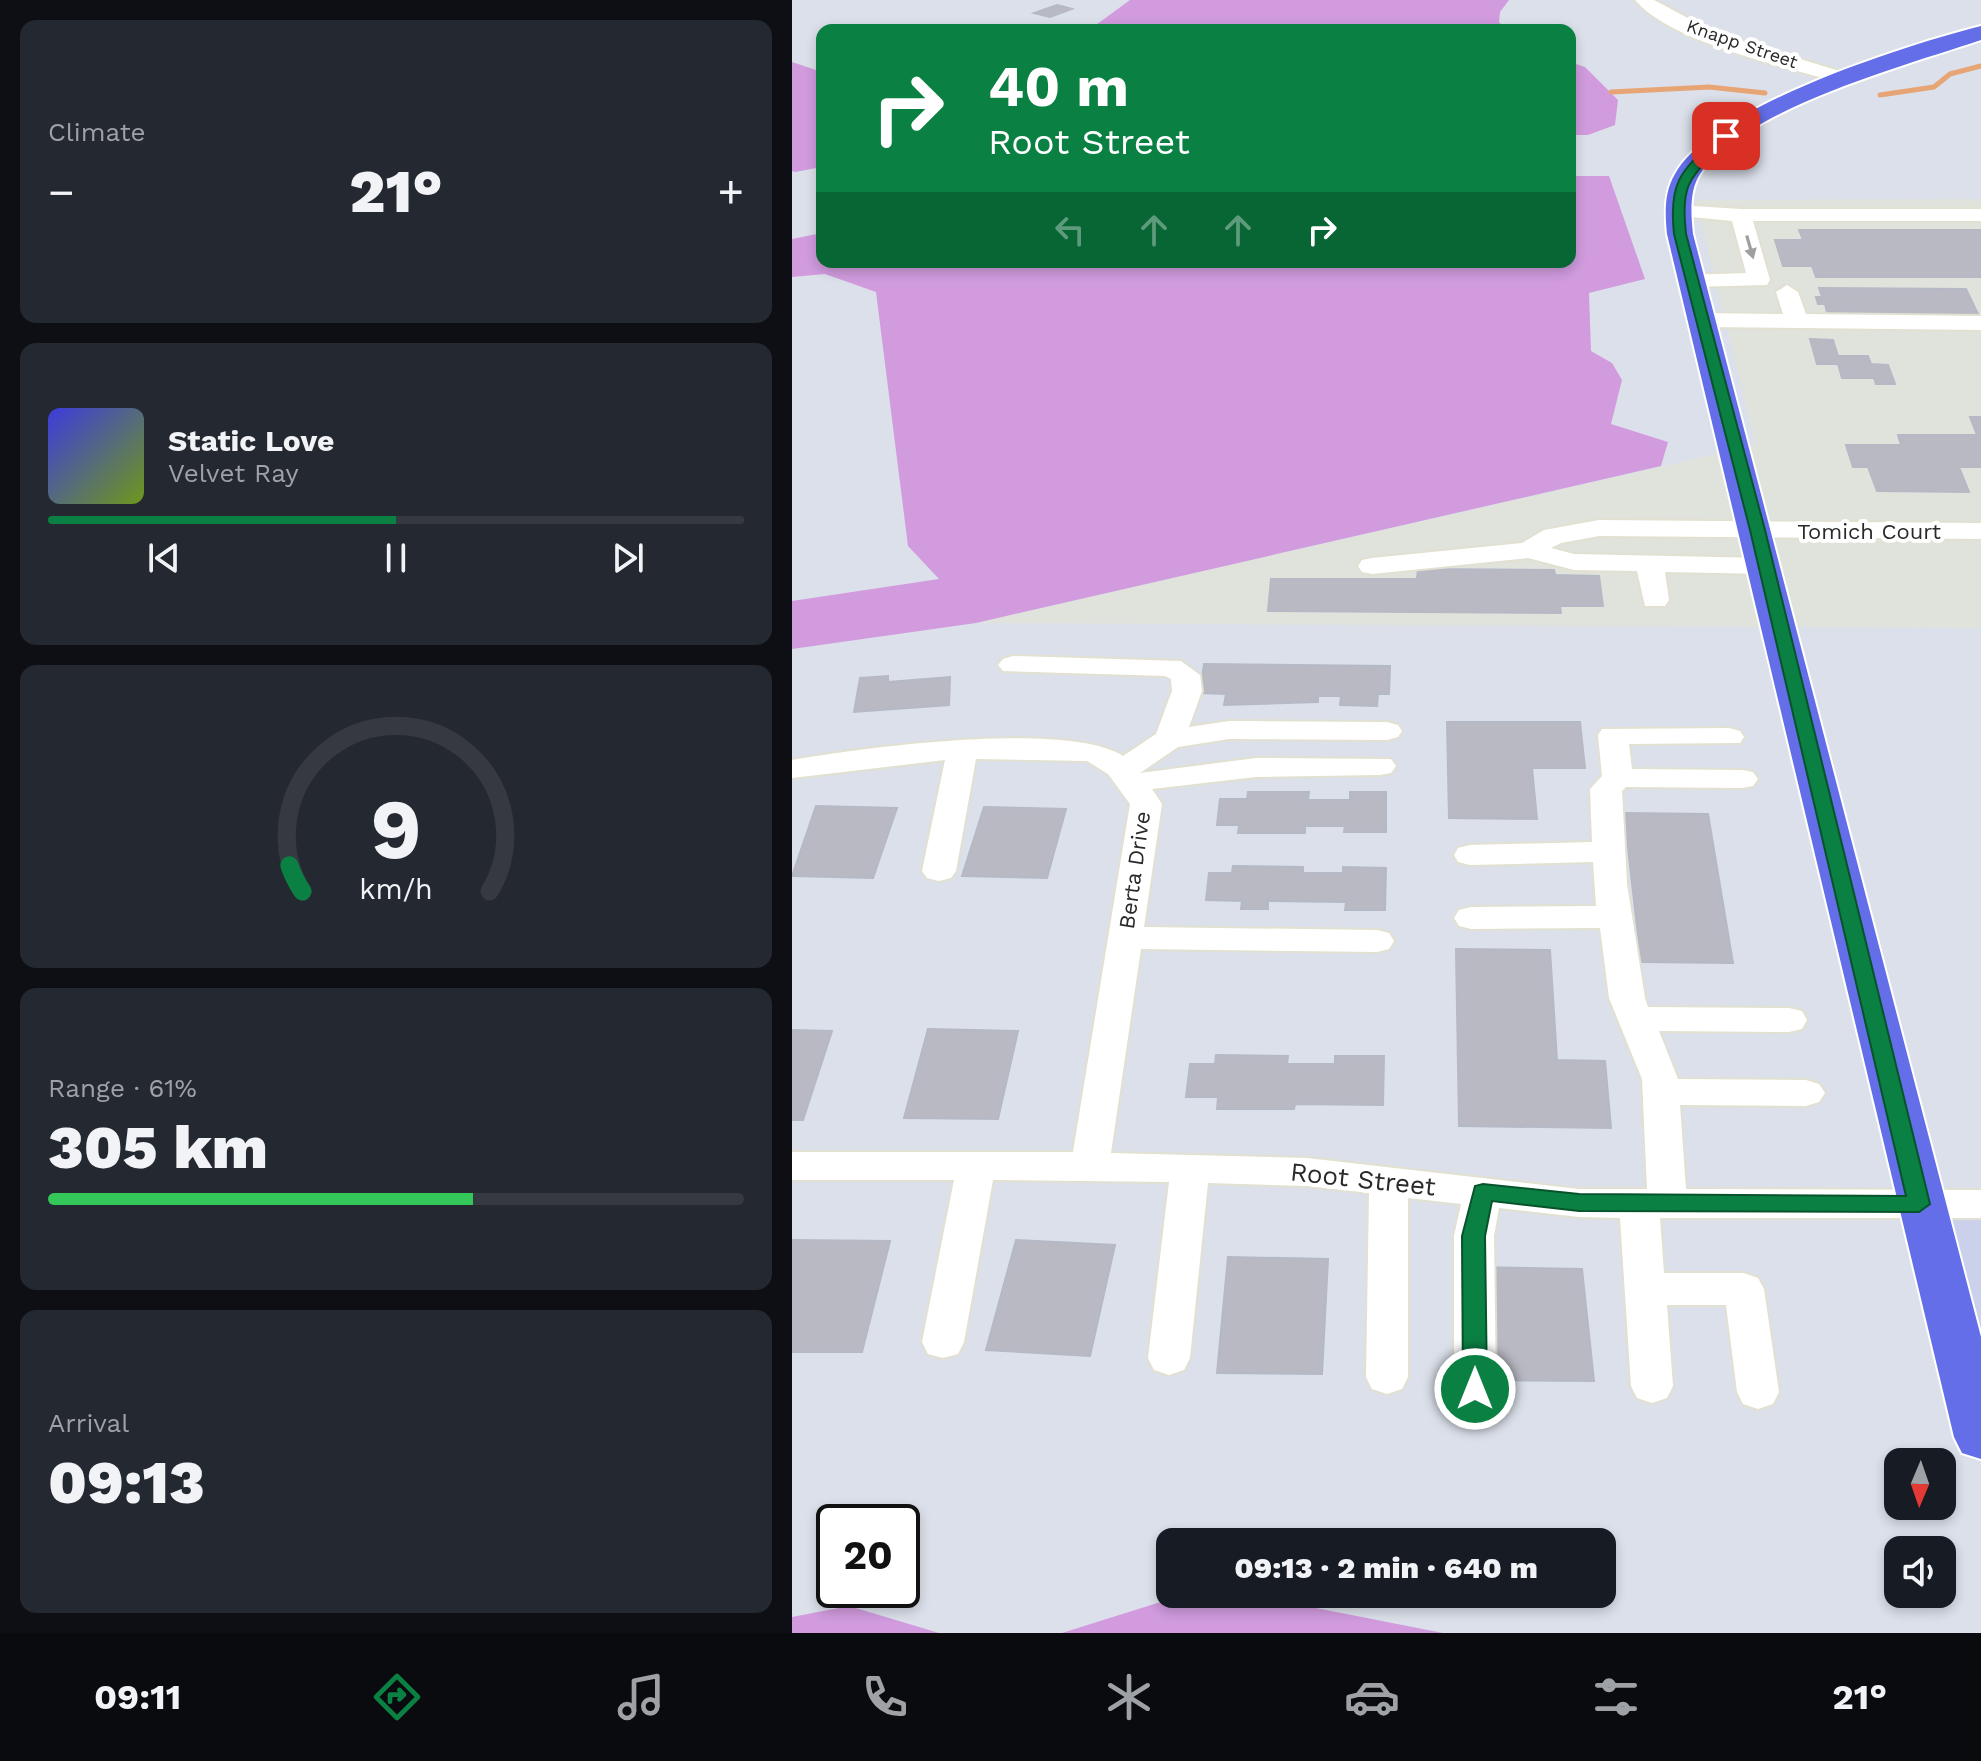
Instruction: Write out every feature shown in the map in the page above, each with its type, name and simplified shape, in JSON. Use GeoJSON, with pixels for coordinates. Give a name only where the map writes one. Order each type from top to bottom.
{"type":"FeatureCollection","features":[{"type":"Feature","properties":{"kind":"main road"},"geometry":{"type":"LineString","coordinates":[[1981,33],[1846,79],[1774,108],[1726,136],[1688,171],[1677,201],[1692,280],[1758,530],[1919,1204],[1981,1437]]}},
{"type":"Feature","properties":{"kind":"street","name":"Knapp Street"},"geometry":{"type":"LineString","coordinates":[[1643,0],[1664,17],[1702,32],[1846,79]]}},
{"type":"Feature","properties":{"kind":"street"},"geometry":{"type":"LineString","coordinates":[[1678,211],[1741,215],[1981,215]]}},
{"type":"Feature","properties":{"kind":"street"},"geometry":{"type":"LineString","coordinates":[[1692,280],[1759,280],[1741,215]]}},
{"type":"Feature","properties":{"kind":"street"},"geometry":{"type":"LineString","coordinates":[[1787,292],[1797,321]]}},
{"type":"Feature","properties":{"kind":"street"},"geometry":{"type":"LineString","coordinates":[[1703,320],[1981,323]]}},
{"type":"Feature","properties":{"kind":"street","name":"Tomich Court"},"geometry":{"type":"LineString","coordinates":[[1528,550],[1553,536],[1599,528],[1981,531]]}},
{"type":"Feature","properties":{"kind":"street"},"geometry":{"type":"LineString","coordinates":[[1372,566],[1528,550],[1574,562],[1766,566]]}},
{"type":"Feature","properties":{"kind":"street"},"geometry":{"type":"LineString","coordinates":[[1650,565],[1655,600]]}},
{"type":"Feature","properties":{"kind":"street"},"geometry":{"type":"LineString","coordinates":[[1013,665],[1171,667],[1185,675],[1187,691],[1169,739],[1128,777]]}},
{"type":"Feature","properties":{"kind":"street"},"geometry":{"type":"LineString","coordinates":[[1169,739],[1229,730],[1387,731]]}},
{"type":"Feature","properties":{"kind":"street"},"geometry":{"type":"LineString","coordinates":[[1618,778],[1613,735],[1729,737]]}},
{"type":"Feature","properties":{"kind":"street"},"geometry":{"type":"LineString","coordinates":[[939,871],[963,748]]}},
{"type":"Feature","properties":{"kind":"street"},"geometry":{"type":"LineString","coordinates":[[792,769],[892,752],[963,748],[1060,750],[1103,757],[1128,777],[1241,767],[1380,766]]}},
{"type":"Feature","properties":{"kind":"street","name":"Berta Drive"},"geometry":{"type":"LineString","coordinates":[[1090,1166],[1146,804],[1128,777]]}},
{"type":"Feature","properties":{"kind":"street"},"geometry":{"type":"LineString","coordinates":[[1652,1386],[1645,1289],[1660,1079],[1627,998],[1615,917],[1606,789],[1618,778],[1742,779]]}},
{"type":"Feature","properties":{"kind":"street"},"geometry":{"type":"LineString","coordinates":[[1470,855],[1611,852]]}},
{"type":"Feature","properties":{"kind":"street"},"geometry":{"type":"LineString","coordinates":[[1471,918],[1615,917]]}},
{"type":"Feature","properties":{"kind":"street"},"geometry":{"type":"LineString","coordinates":[[1125,938],[1377,941]]}},
{"type":"Feature","properties":{"kind":"street"},"geometry":{"type":"LineString","coordinates":[[1635,1019],[1789,1020]]}},
{"type":"Feature","properties":{"kind":"street"},"geometry":{"type":"LineString","coordinates":[[1661,1092],[1806,1093]]}},
{"type":"Feature","properties":{"kind":"street","name":"Root Street"},"geometry":{"type":"LineString","coordinates":[[792,1166],[1090,1166],[1307,1172],[1579,1203],[1981,1204]]}},
{"type":"Feature","properties":{"kind":"street"},"geometry":{"type":"LineString","coordinates":[[943,1342],[976,1166]]}},
{"type":"Feature","properties":{"kind":"street"},"geometry":{"type":"LineString","coordinates":[[1169,1358],[1190,1169]]}},
{"type":"Feature","properties":{"kind":"street"},"geometry":{"type":"LineString","coordinates":[[1387,1377],[1389,1181]]}},
{"type":"Feature","properties":{"kind":"street"},"geometry":{"type":"LineString","coordinates":[[1475,1389],[1474,1236],[1483,1192]]}},
{"type":"Feature","properties":{"kind":"street"},"geometry":{"type":"LineString","coordinates":[[1645,1289],[1744,1289],[1758,1392]]}},
{"type":"Feature","properties":{"kind":"shaded area"},"geometry":{"type":"Polygon","coordinates":[[[1130,0],[1509,0],[1500,12],[1501,24],[1097,24],[1130,0]]]}},
{"type":"Feature","properties":{"kind":"shaded area"},"geometry":{"type":"Polygon","coordinates":[[[792,62],[816,70],[816,168],[792,171],[792,62]]]}},
{"type":"Feature","properties":{"kind":"shaded area"},"geometry":{"type":"Polygon","coordinates":[[[1576,64],[1585,67],[1618,100],[1615,125],[1588,135],[1576,135],[1576,64]]]}},
{"type":"Feature","properties":{"kind":"shaded area"},"geometry":{"type":"Polygon","coordinates":[[[1576,176],[1609,176],[1645,279],[1589,293],[1591,351],[1612,363],[1622,380],[1611,424],[1668,442],[1661,466],[976,623],[792,649],[792,601],[939,579],[908,546],[876,292],[825,274],[792,277],[792,239],[816,234],[816,268],[1576,268],[1576,176]]]}},
{"type":"Feature","properties":{"kind":"shaded area"},"geometry":{"type":"Polygon","coordinates":[[[1981,199],[1981,628],[976,623],[1756,445],[1696,200],[1981,199]]]}},
{"type":"Feature","properties":{"kind":"shaded area"},"geometry":{"type":"Polygon","coordinates":[[[1931,1214],[1981,1214],[1981,1390],[1931,1214]]]}},
{"type":"Feature","properties":{"kind":"shaded area"},"geometry":{"type":"Polygon","coordinates":[[[1156,1603],[1156,1608],[1315,1608],[1443,1633],[1062,1633],[1156,1603]]]}},
{"type":"Feature","properties":{"kind":"shaded area"},"geometry":{"type":"Polygon","coordinates":[[[856,1608],[939,1633],[792,1633],[792,1617],[856,1608]]]}},
{"type":"Feature","properties":{"kind":"building"},"geometry":{"type":"Polygon","coordinates":[[[1057,5],[1072,9],[1050,17],[1034,13],[1057,5]]]}},
{"type":"Feature","properties":{"kind":"building"},"geometry":{"type":"Polygon","coordinates":[[[1799,230],[1981,230],[1981,277],[1816,277],[1812,266],[1783,266],[1775,240],[1803,240],[1799,230]]]}},
{"type":"Feature","properties":{"kind":"building"},"geometry":{"type":"Polygon","coordinates":[[[1819,288],[1966,289],[1979,316],[1827,312],[1825,304],[1818,304],[1816,297],[1822,297],[1819,288]]]}},
{"type":"Feature","properties":{"kind":"building"},"geometry":{"type":"Polygon","coordinates":[[[1810,339],[1833,340],[1838,356],[1868,356],[1871,364],[1888,365],[1895,384],[1876,384],[1874,378],[1842,378],[1838,364],[1817,364],[1810,339]]]}},
{"type":"Feature","properties":{"kind":"building"},"geometry":{"type":"Polygon","coordinates":[[[1970,417],[1981,417],[1981,467],[1959,467],[1969,492],[1877,491],[1868,467],[1853,467],[1846,445],[1901,445],[1898,435],[1977,435],[1970,417]]]}},
{"type":"Feature","properties":{"kind":"building"},"geometry":{"type":"Polygon","coordinates":[[[1418,569],[1554,570],[1555,575],[1599,576],[1603,606],[1560,606],[1561,613],[1268,611],[1271,579],[1417,579],[1418,569]]]}},
{"type":"Feature","properties":{"kind":"building"},"geometry":{"type":"Polygon","coordinates":[[[1204,664],[1390,666],[1389,694],[1378,694],[1377,706],[1340,705],[1341,696],[1318,696],[1318,702],[1224,705],[1226,694],[1200,693],[1204,664]]]}},
{"type":"Feature","properties":{"kind":"building"},"geometry":{"type":"Polygon","coordinates":[[[888,676],[888,682],[950,677],[949,705],[854,712],[860,678],[888,676]]]}},
{"type":"Feature","properties":{"kind":"building"},"geometry":{"type":"Polygon","coordinates":[[[1447,722],[1580,722],[1585,768],[1532,768],[1537,819],[1449,818],[1447,722]]]}},
{"type":"Feature","properties":{"kind":"building"},"geometry":{"type":"Polygon","coordinates":[[[1248,792],[1309,792],[1308,800],[1350,800],[1350,792],[1386,792],[1386,832],[1344,832],[1345,826],[1305,826],[1305,833],[1238,833],[1239,825],[1217,825],[1220,799],[1247,799],[1248,792]]]}},
{"type":"Feature","properties":{"kind":"building"},"geometry":{"type":"Polygon","coordinates":[[[816,806],[897,808],[873,878],[792,876],[816,806]]]}},
{"type":"Feature","properties":{"kind":"building"},"geometry":{"type":"Polygon","coordinates":[[[984,807],[1066,809],[1047,878],[962,876],[984,807]]]}},
{"type":"Feature","properties":{"kind":"building"},"geometry":{"type":"Polygon","coordinates":[[[1624,813],[1708,814],[1733,963],[1641,962],[1624,813]]]}},
{"type":"Feature","properties":{"kind":"building"},"geometry":{"type":"Polygon","coordinates":[[[1233,866],[1303,867],[1303,873],[1343,873],[1343,867],[1386,868],[1385,910],[1345,910],[1346,902],[1268,901],[1268,909],[1241,909],[1242,901],[1206,900],[1209,873],[1232,873],[1233,866]]]}},
{"type":"Feature","properties":{"kind":"building"},"geometry":{"type":"Polygon","coordinates":[[[1456,949],[1550,950],[1557,1060],[1605,1061],[1611,1128],[1459,1126],[1456,949]]]}},
{"type":"Feature","properties":{"kind":"building"},"geometry":{"type":"Polygon","coordinates":[[[928,1029],[1018,1031],[998,1119],[904,1118],[928,1029]]]}},
{"type":"Feature","properties":{"kind":"building"},"geometry":{"type":"Polygon","coordinates":[[[792,1030],[832,1031],[803,1120],[792,1120],[792,1030]]]}},
{"type":"Feature","properties":{"kind":"building"},"geometry":{"type":"Polygon","coordinates":[[[1216,1055],[1288,1056],[1287,1064],[1335,1064],[1335,1056],[1384,1056],[1383,1105],[1295,1104],[1294,1109],[1217,1109],[1218,1097],[1186,1097],[1190,1064],[1215,1064],[1216,1055]]]}},
{"type":"Feature","properties":{"kind":"building"},"geometry":{"type":"Polygon","coordinates":[[[792,1240],[890,1241],[862,1352],[792,1352],[792,1240]]]}},
{"type":"Feature","properties":{"kind":"building"},"geometry":{"type":"Polygon","coordinates":[[[1016,1240],[1115,1245],[1090,1356],[986,1350],[1016,1240]]]}},
{"type":"Feature","properties":{"kind":"building"},"geometry":{"type":"Polygon","coordinates":[[[1228,1257],[1328,1259],[1322,1374],[1217,1373],[1228,1257]]]}},
{"type":"Feature","properties":{"kind":"building"},"geometry":{"type":"Polygon","coordinates":[[[1478,1267],[1582,1269],[1594,1381],[1480,1380],[1478,1267]]]}},
{"type":"Feature","properties":{"kind":"waterway"},"geometry":{"type":"LineString","coordinates":[[1880,95],[1934,87],[1950,74],[1981,66]]}},
{"type":"Feature","properties":{"kind":"waterway"},"geometry":{"type":"LineString","coordinates":[[1611,92],[1709,87],[1765,93]]}},
{"type":"Feature","properties":{"kind":"route"},"geometry":{"type":"LineString","coordinates":[[1475,1389],[1474,1236],[1483,1192],[1579,1203],[1919,1204],[1758,530],[1680,234],[1677,201],[1688,171],[1726,136]]}}]}
